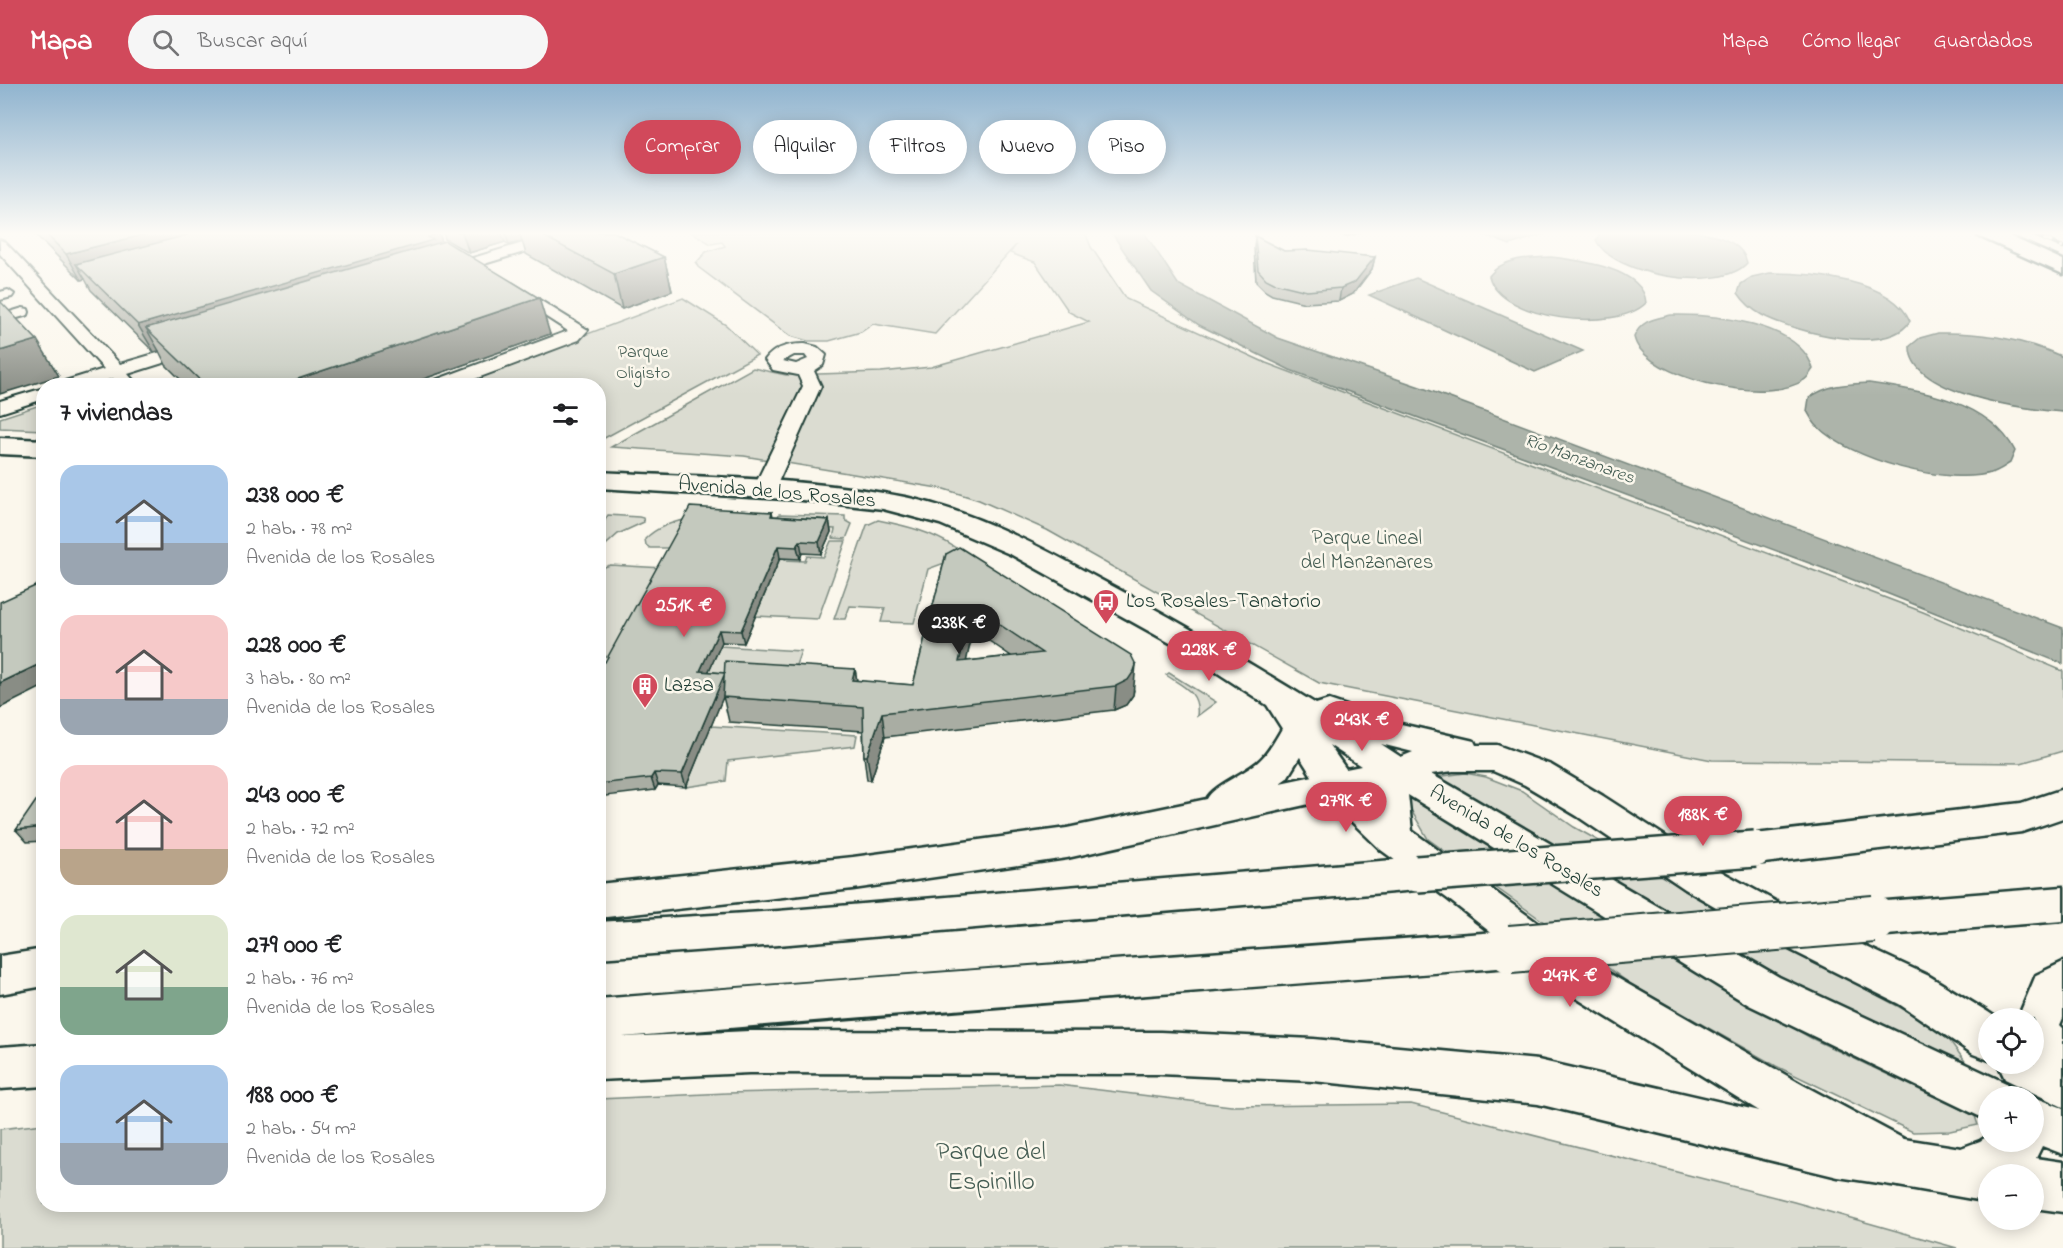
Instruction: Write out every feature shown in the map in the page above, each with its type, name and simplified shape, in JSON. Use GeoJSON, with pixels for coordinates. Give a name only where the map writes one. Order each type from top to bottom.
{"type":"FeatureCollection","features":[{"type":"Feature","properties":{"kind":"main road"},"geometry":{"type":"LineString","coordinates":[[0,446],[36,448]]}},
{"type":"Feature","properties":{"kind":"main road","name":"Avenida de los Rosales"},"geometry":{"type":"LineString","coordinates":[[606,480],[764,489],[884,501],[950,518],[1022,549],[1192,642],[1398,772],[1764,991],[1978,1094]]}},
{"type":"Feature","properties":{"kind":"main road"},"geometry":{"type":"LineString","coordinates":[[1274,692],[1337,785],[1395,839],[1462,887],[1582,980],[1786,1101],[1898,1162]]}},
{"type":"Feature","properties":{"kind":"main road"},"geometry":{"type":"LineString","coordinates":[[1274,692],[1396,736],[1497,758],[1538,775],[1590,806],[1699,878],[1802,936],[1914,990],[1978,1031]]}},
{"type":"Feature","properties":{"kind":"main road"},"geometry":{"type":"LineString","coordinates":[[1182,819],[1236,796],[1275,769],[1299,729]]}},
{"type":"Feature","properties":{"kind":"main road"},"geometry":{"type":"LineString","coordinates":[[606,900],[853,873],[1067,843],[1398,772],[1428,761],[1453,758],[1497,758]]}},
{"type":"Feature","properties":{"kind":"main road"},"geometry":{"type":"LineString","coordinates":[[1395,839],[1388,810],[1390,782],[1398,772]]}},
{"type":"Feature","properties":{"kind":"main road"},"geometry":{"type":"LineString","coordinates":[[606,939],[778,928],[1417,874],[1755,849],[2022,817],[2063,803]]}},
{"type":"Feature","properties":{"kind":"main road"},"geometry":{"type":"LineString","coordinates":[[606,1018],[866,996],[1105,981],[2063,904]]}},
{"type":"Feature","properties":{"kind":"main road"},"geometry":{"type":"LineString","coordinates":[[0,977],[36,969]]}},
{"type":"Feature","properties":{"kind":"main road"},"geometry":{"type":"LineString","coordinates":[[0,977],[36,976]]}},
{"type":"Feature","properties":{"kind":"main road"},"geometry":{"type":"LineString","coordinates":[[2044,1016],[2051,989],[2063,981]]}},
{"type":"Feature","properties":{"kind":"main road"},"geometry":{"type":"LineString","coordinates":[[606,1059],[749,1052],[1160,1053],[1313,1060],[1538,1082],[1838,1153],[1974,1175],[2006,1152]]}},
{"type":"Feature","properties":{"kind":"main road"},"geometry":{"type":"LineString","coordinates":[[2044,1062],[2063,1085]]}},
{"type":"Feature","properties":{"kind":"main road"},"geometry":{"type":"LineString","coordinates":[[0,1068],[36,1066]]}},
{"type":"Feature","properties":{"kind":"main road"},"geometry":{"type":"LineString","coordinates":[[0,1084],[36,1083]]}},
{"type":"Feature","properties":{"kind":"main road"},"geometry":{"type":"LineString","coordinates":[[2044,1124],[2063,1131]]}},
{"type":"Feature","properties":{"kind":"main road"},"geometry":{"type":"LineString","coordinates":[[2044,1184],[2063,1187]]}},
{"type":"Feature","properties":{"kind":"street"},"geometry":{"type":"LineString","coordinates":[[38,286],[122,378]]}},
{"type":"Feature","properties":{"kind":"street"},"geometry":{"type":"LineString","coordinates":[[459,378],[573,336],[579,330],[509,286]]}},
{"type":"Feature","properties":{"kind":"street"},"geometry":{"type":"LineString","coordinates":[[0,319],[23,312]]}},
{"type":"Feature","properties":{"kind":"street"},"geometry":{"type":"LineString","coordinates":[[94,378],[208,343]]}},
{"type":"Feature","properties":{"kind":"street"},"geometry":{"type":"LineString","coordinates":[[764,489],[812,386],[804,368]]}},
{"type":"Feature","properties":{"kind":"street"},"geometry":{"type":"LineString","coordinates":[[0,407],[36,396]]}},
{"type":"Feature","properties":{"kind":"green space","name":"Parque Lineal del Manzanares"},"geometry":{"type":"Polygon","coordinates":[[[724,286],[978,286],[935,334],[873,324],[861,332],[829,341],[808,341],[790,336],[724,286]]]}},
{"type":"Feature","properties":{"kind":"green space","name":"Parque Lineal del Manzanares"},"geometry":{"type":"Polygon","coordinates":[[[1052,286],[1117,286],[1126,299],[1266,363],[1923,612],[2063,671],[2063,751],[2021,763],[1712,760],[1319,683],[1047,530],[979,500],[944,489],[744,456],[611,447],[753,368],[786,375],[881,372],[931,367],[1089,322],[1069,312],[1052,286]]]}},
{"type":"Feature","properties":{"kind":"green space","name":"Parque Oligisto"},"geometry":{"type":"Polygon","coordinates":[[[683,298],[726,325],[757,355],[606,437],[606,378],[470,378],[683,298]]]}},
{"type":"Feature","properties":{"kind":"green space"},"geometry":{"type":"Polygon","coordinates":[[[36,406],[36,430],[0,428],[0,418],[36,406]]]}},
{"type":"Feature","properties":{"kind":"green space"},"geometry":{"type":"Polygon","coordinates":[[[779,514],[845,516],[845,520],[852,524],[846,539],[833,538],[835,529],[800,527],[785,560],[805,561],[807,556],[824,557],[831,541],[846,541],[818,619],[755,616],[779,514]]]}},
{"type":"Feature","properties":{"kind":"green space"},"geometry":{"type":"Polygon","coordinates":[[[608,515],[639,517],[643,518],[644,522],[618,534],[606,545],[608,515]]]}},
{"type":"Feature","properties":{"kind":"green space"},"geometry":{"type":"Polygon","coordinates":[[[691,519],[673,548],[650,548],[646,545],[645,539],[660,528],[691,519]]]}},
{"type":"Feature","properties":{"kind":"green space"},"geometry":{"type":"Polygon","coordinates":[[[878,520],[919,530],[956,548],[950,561],[928,569],[914,623],[881,622],[885,608],[850,606],[845,619],[834,619],[867,525],[878,520]]]}},
{"type":"Feature","properties":{"kind":"green space"},"geometry":{"type":"Polygon","coordinates":[[[606,566],[663,568],[615,657],[606,656],[606,566]]]}},
{"type":"Feature","properties":{"kind":"green space"},"geometry":{"type":"Polygon","coordinates":[[[720,646],[801,651],[790,682],[730,679],[711,726],[857,735],[855,746],[728,761],[726,781],[686,787],[702,747],[675,745],[720,646]]]}},
{"type":"Feature","properties":{"kind":"green space"},"geometry":{"type":"Polygon","coordinates":[[[1169,673],[1216,702],[1197,716],[1196,701],[1193,696],[1185,687],[1166,675],[1169,673]]]}},
{"type":"Feature","properties":{"kind":"green space"},"geometry":{"type":"Polygon","coordinates":[[[1465,773],[1486,777],[1522,791],[1574,827],[1920,1018],[1950,1041],[1970,1068],[1764,973],[1436,777],[1465,773]]]}},
{"type":"Feature","properties":{"kind":"green space"},"geometry":{"type":"Polygon","coordinates":[[[1411,795],[1699,975],[1811,1038],[1975,1116],[1978,1125],[1950,1131],[1913,1132],[1776,1066],[1632,985],[1428,839],[1408,805],[1411,795]]]}},
{"type":"Feature","properties":{"kind":"green space","name":"Parque del Espinillo"},"geometry":{"type":"Polygon","coordinates":[[[1059,1085],[1231,1106],[1411,1104],[1794,1202],[1957,1248],[0,1248],[0,1129],[36,1125],[36,1212],[606,1212],[606,1099],[727,1093],[1059,1085]]]}},
{"type":"Feature","properties":{"kind":"water","name":"Río Manzanares"},"geometry":{"type":"Polygon","coordinates":[[[1148,286],[1182,286],[1278,338],[1423,388],[2063,628],[2063,664],[1836,573],[1290,370],[1199,325],[1151,291],[1148,286]]]}},
{"type":"Feature","properties":{"kind":"water"},"geometry":{"type":"Polygon","coordinates":[[[1393,286],[1435,286],[1583,351],[1535,372],[1369,295],[1393,286]]]}},
{"type":"Feature","properties":{"kind":"water"},"geometry":{"type":"Polygon","coordinates":[[[1495,286],[1638,286],[1646,303],[1631,312],[1610,318],[1586,320],[1560,318],[1514,303],[1495,286]]]}},
{"type":"Feature","properties":{"kind":"water"},"geometry":{"type":"Polygon","coordinates":[[[1740,286],[1866,286],[1886,296],[1900,307],[1910,321],[1899,332],[1882,338],[1839,338],[1795,328],[1758,313],[1738,293],[1740,286]]]}},
{"type":"Feature","properties":{"kind":"water"},"geometry":{"type":"Polygon","coordinates":[[[1671,315],[1731,319],[1773,331],[1791,341],[1805,353],[1813,369],[1804,380],[1788,387],[1767,390],[1718,386],[1694,380],[1653,361],[1636,343],[1634,337],[1640,327],[1654,319],[1671,315]]]}},
{"type":"Feature","properties":{"kind":"water"},"geometry":{"type":"Polygon","coordinates":[[[1938,333],[1970,334],[2018,341],[2063,357],[2063,412],[1998,403],[1948,387],[1928,376],[1915,363],[1910,346],[1920,338],[1938,333]]]}},
{"type":"Feature","properties":{"kind":"water"},"geometry":{"type":"Polygon","coordinates":[[[1869,383],[1931,394],[1971,409],[1989,420],[2004,434],[2015,451],[2010,463],[1994,472],[1975,476],[1927,473],[1901,467],[1852,450],[1817,426],[1807,411],[1809,398],[1816,393],[1845,384],[1869,383]]]}},
{"type":"Feature","properties":{"kind":"building"},"geometry":{"type":"Polygon","coordinates":[[[99,286],[272,286],[138,325],[99,286]]]}},
{"type":"Feature","properties":{"kind":"building"},"geometry":{"type":"Polygon","coordinates":[[[289,286],[520,286],[539,298],[301,378],[198,378],[146,328],[289,286]]]}},
{"type":"Feature","properties":{"kind":"building"},"geometry":{"type":"Polygon","coordinates":[[[1288,286],[1345,286],[1341,288],[1307,291],[1288,286]]]}},
{"type":"Feature","properties":{"kind":"building"},"geometry":{"type":"Polygon","coordinates":[[[0,301],[37,340],[0,351],[0,301]]]}},
{"type":"Feature","properties":{"kind":"building","name":"Lazsa"},"geometry":{"type":"Polygon","coordinates":[[[690,507],[772,512],[771,516],[829,520],[819,542],[800,541],[797,547],[778,546],[741,631],[719,630],[700,671],[725,673],[682,774],[654,773],[651,778],[606,783],[606,660],[690,507]]]}},
{"type":"Feature","properties":{"kind":"building"},"geometry":{"type":"Polygon","coordinates":[[[959,547],[1131,655],[1136,665],[1134,671],[1128,680],[1116,686],[882,713],[867,756],[864,756],[863,707],[723,697],[725,661],[855,669],[852,680],[913,685],[946,554],[959,547]],[[972,606],[959,662],[1042,653],[972,606]]]}},
{"type":"Feature","properties":{"kind":"building"},"geometry":{"type":"Polygon","coordinates":[[[36,586],[36,666],[0,683],[0,602],[36,586]]]}},
{"type":"Feature","properties":{"kind":"building"},"geometry":{"type":"Polygon","coordinates":[[[36,801],[36,828],[16,830],[36,801]]]}},
{"type":"Feature","properties":{"kind":"place","name":"Los Rosales-Tanatorio"},"geometry":{"type":"Point","coordinates":[1106,625]}},
{"type":"Feature","properties":{"kind":"place","name":"Lazsa"},"geometry":{"type":"Point","coordinates":[645,709]}}]}
